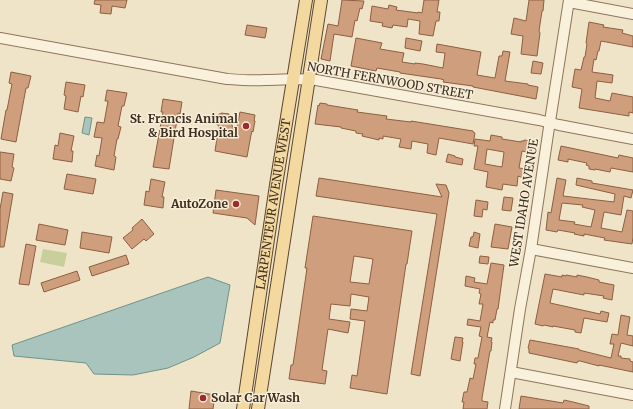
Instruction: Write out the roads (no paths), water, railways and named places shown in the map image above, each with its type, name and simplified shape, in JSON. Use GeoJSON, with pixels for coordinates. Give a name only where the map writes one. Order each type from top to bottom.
{"type":"FeatureCollection","features":[{"type":"Feature","properties":{"kind":"main road","name":"LARPENTEUR AVENUE WEST"},"geometry":{"type":"LineString","coordinates":[[243,409],[306,0]]}},
{"type":"Feature","properties":{"kind":"main road","name":"LARPENTEUR AVENUE WEST"},"geometry":{"type":"LineString","coordinates":[[258,409],[321,0]]}},
{"type":"Feature","properties":{"kind":"street"},"geometry":{"type":"LineString","coordinates":[[569,1],[633,14]]}},
{"type":"Feature","properties":{"kind":"street","name":"WEST IDAHO AVENUE"},"geometry":{"type":"LineString","coordinates":[[505,409],[569,1]]}},
{"type":"Feature","properties":{"kind":"street","name":"NORTH FERNWOOD STREET"},"geometry":{"type":"LineString","coordinates":[[0,38],[227,79],[308,79],[633,139]]}},
{"type":"Feature","properties":{"kind":"street"},"geometry":{"type":"LineString","coordinates":[[531,249],[633,268]]}},
{"type":"Feature","properties":{"kind":"street"},"geometry":{"type":"LineString","coordinates":[[511,372],[633,395]]}},
{"type":"Feature","properties":{"kind":"water"},"geometry":{"type":"Polygon","coordinates":[[[85,117],[92,118],[89,135],[82,133],[85,117]]]}},
{"type":"Feature","properties":{"kind":"water"},"geometry":{"type":"Polygon","coordinates":[[[208,277],[230,285],[220,343],[194,357],[168,368],[133,375],[94,374],[86,363],[14,356],[12,345],[208,277]]]}},
{"type":"Feature","properties":{"kind":"place","name":"St. Francis Animal & Bird Hospital"},"geometry":{"type":"Point","coordinates":[246,126]}},
{"type":"Feature","properties":{"kind":"place","name":"AutoZone"},"geometry":{"type":"Point","coordinates":[236,204]}},
{"type":"Feature","properties":{"kind":"place","name":"Solar Car Wash"},"geometry":{"type":"Point","coordinates":[203,398]}}]}
